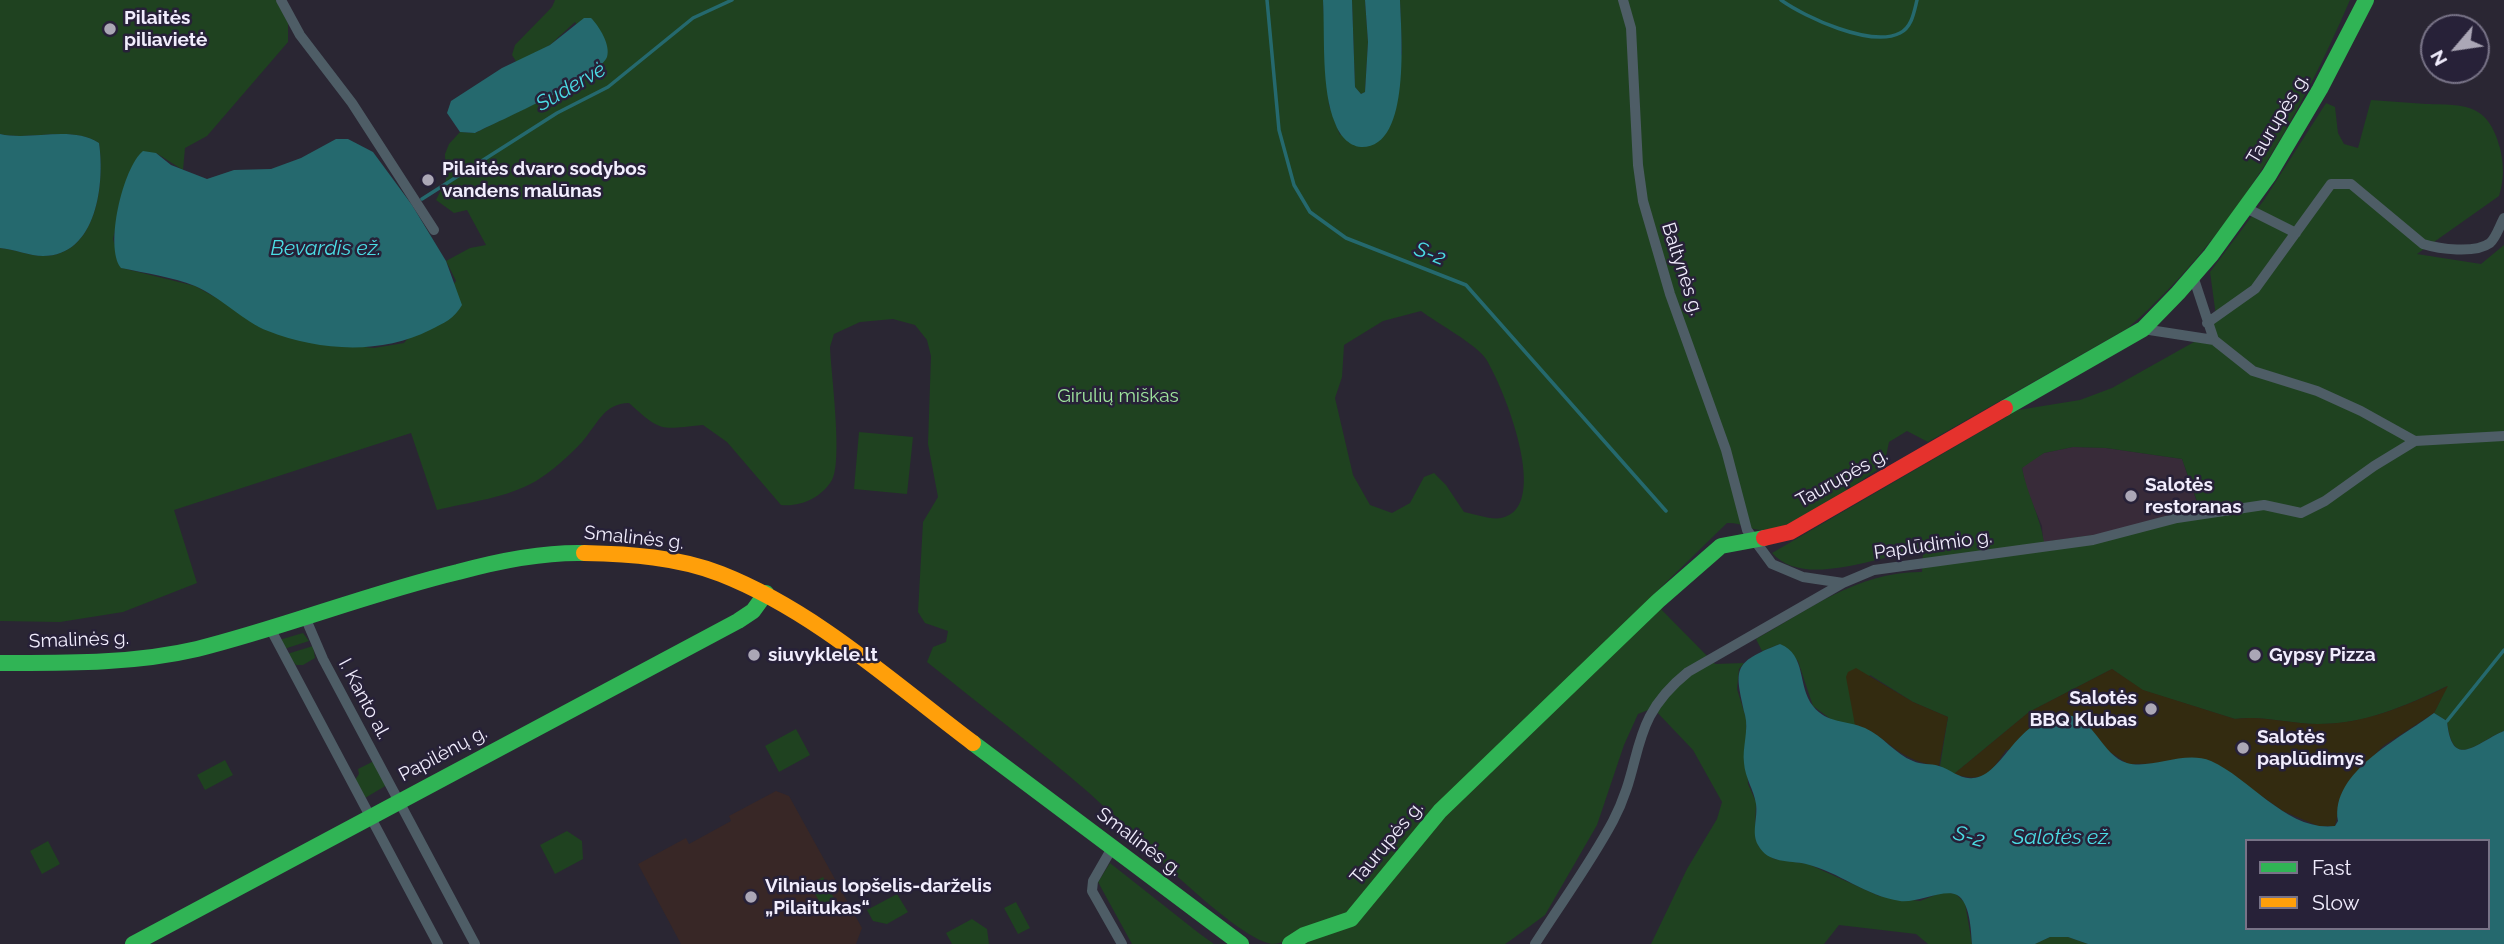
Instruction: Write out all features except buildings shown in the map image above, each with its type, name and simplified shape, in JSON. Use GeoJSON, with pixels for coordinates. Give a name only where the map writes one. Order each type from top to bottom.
{"type":"FeatureCollection","features":[{"type":"Feature","properties":{"kind":"street"},"geometry":{"type":"LineString","coordinates":[[281,0],[300,35],[352,103],[434,230]]}},
{"type":"Feature","properties":{"kind":"street","name":"Baltynės g."},"geometry":{"type":"LineString","coordinates":[[1623,0],[1631,28],[1638,165],[1648,222],[1670,294],[1726,450],[1743,519],[1753,540]]}},
{"type":"Feature","properties":{"kind":"street","name":"Taurupės g."},"geometry":{"type":"LineString","coordinates":[[1290,944],[1304,935],[1351,919],[1440,811],[1658,601],[1721,546],[1733,540],[1767,540],[1790,532],[2143,329],[2193,276],[2248,209],[2308,115],[2366,0]]}},
{"type":"Feature","properties":{"kind":"street"},"geometry":{"type":"LineString","coordinates":[[2207,323],[2255,289],[2331,184],[2351,184],[2423,244],[2434,247],[2480,248],[2492,242],[2504,218]]}},
{"type":"Feature","properties":{"kind":"street"},"geometry":{"type":"LineString","coordinates":[[2248,209],[2296,233]]}},
{"type":"Feature","properties":{"kind":"street"},"geometry":{"type":"LineString","coordinates":[[2193,276],[2214,340],[2253,371],[2317,391],[2361,411],[2415,442],[2504,436]]}},
{"type":"Feature","properties":{"kind":"street"},"geometry":{"type":"LineString","coordinates":[[2143,329],[2214,340]]}},
{"type":"Feature","properties":{"kind":"street","name":"Paplūdimio g."},"geometry":{"type":"LineString","coordinates":[[1535,944],[1613,821],[1627,787],[1643,726],[1667,689],[1688,671],[1843,583],[1874,570],[2093,540],[2189,516],[2264,506],[2301,513],[2325,501],[2374,466],[2415,442]]}},
{"type":"Feature","properties":{"kind":"street"},"geometry":{"type":"LineString","coordinates":[[1753,540],[1772,564],[1803,578],[1843,583]]}},
{"type":"Feature","properties":{"kind":"street","name":"Smalinės g."},"geometry":{"type":"LineString","coordinates":[[0,663],[106,663],[158,657],[270,628],[485,562],[573,552],[673,560],[710,570],[766,593],[798,611],[883,672],[1241,944]]}},
{"type":"Feature","properties":{"kind":"street","name":"Papilėnų g."},"geometry":{"type":"LineString","coordinates":[[133,944],[749,615],[766,593]]}},
{"type":"Feature","properties":{"kind":"street","name":"I. Kanto al."},"geometry":{"type":"LineString","coordinates":[[304,617],[323,659],[475,944]]}},
{"type":"Feature","properties":{"kind":"street"},"geometry":{"type":"LineString","coordinates":[[270,628],[438,944]]}},
{"type":"Feature","properties":{"kind":"street"},"geometry":{"type":"LineString","coordinates":[[1112,848],[1093,881],[1092,891],[1122,944]]}},
{"type":"Feature","properties":{"kind":"shaded area"},"geometry":{"type":"Polygon","coordinates":[[[2073,447],[2106,448],[2182,459],[2199,508],[2101,534],[2043,542],[2042,526],[2026,489],[2022,468],[2026,462],[2044,453],[2073,447]]]}},
{"type":"Feature","properties":{"kind":"shaded area","name":"Vilniaus lopšelis-darželis „Pilaitukas“"},"geometry":{"type":"Polygon","coordinates":[[[776,791],[789,796],[862,928],[856,944],[681,944],[638,864],[686,838],[689,844],[731,821],[729,816],[776,791]]]}},
{"type":"Feature","properties":{"kind":"green space","name":"Girulių miškas"},"geometry":{"type":"Polygon","coordinates":[[[0,0],[276,0],[288,23],[288,42],[207,136],[185,148],[183,170],[156,153],[128,175],[113,239],[122,268],[195,286],[238,310],[256,325],[301,340],[374,348],[404,343],[456,281],[446,261],[470,248],[486,245],[467,210],[454,213],[436,200],[446,180],[445,154],[449,144],[460,132],[475,133],[560,91],[602,64],[575,22],[550,45],[517,63],[512,55],[515,45],[552,7],[555,0],[1323,0],[1329,105],[1340,135],[1402,54],[1400,0],[2350,0],[2308,90],[2257,176],[2198,257],[2128,328],[1928,442],[1907,431],[1889,442],[1884,466],[1794,522],[1764,530],[1727,523],[1650,598],[1715,664],[1744,663],[1739,669],[1737,689],[1746,718],[1748,784],[1756,802],[1755,836],[1759,847],[1774,859],[1808,864],[1879,896],[1920,901],[1943,892],[1956,894],[1965,903],[1972,944],[1928,944],[1916,934],[1839,925],[1824,944],[1651,944],[1687,869],[1717,819],[1722,802],[1693,750],[1653,708],[1638,714],[1624,745],[1597,825],[1545,915],[1505,944],[1297,944],[1291,937],[1272,944],[1254,937],[1231,922],[1178,877],[1068,775],[927,662],[933,647],[946,642],[948,631],[925,623],[918,612],[923,522],[938,497],[928,444],[931,356],[927,340],[915,325],[893,319],[860,322],[834,334],[830,347],[836,436],[835,470],[832,480],[822,492],[803,503],[781,505],[727,442],[703,425],[662,427],[648,420],[629,403],[620,404],[607,411],[572,452],[536,481],[500,496],[437,510],[411,433],[174,510],[197,583],[123,612],[60,622],[0,621],[0,248],[43,256],[61,253],[75,244],[86,231],[94,214],[101,159],[99,143],[76,135],[0,134],[0,0]],[[1421,311],[1383,321],[1344,345],[1342,377],[1335,398],[1353,475],[1370,505],[1392,513],[1410,503],[1424,477],[1434,473],[1446,485],[1464,512],[1501,518],[1516,509],[1523,493],[1524,470],[1503,394],[1481,353],[1421,311]]]}},
{"type":"Feature","properties":{"kind":"green space"},"geometry":{"type":"Polygon","coordinates":[[[1352,0],[1365,0],[1368,42],[1365,92],[1361,94],[1355,87],[1352,0]]]}},
{"type":"Feature","properties":{"kind":"green space"},"geometry":{"type":"Polygon","coordinates":[[[2371,100],[2463,106],[2482,115],[2489,122],[2500,148],[2503,172],[2499,196],[2417,254],[2481,264],[2504,245],[2504,731],[2467,749],[2454,746],[2447,721],[2434,713],[2447,686],[2368,718],[2307,724],[2256,718],[2235,719],[2142,690],[2112,669],[2029,712],[1954,774],[1940,766],[1948,717],[1913,702],[1870,675],[1854,708],[1855,725],[1836,723],[1813,706],[1798,661],[1780,644],[1762,651],[1756,639],[1856,585],[1899,573],[1922,572],[1923,551],[1823,569],[1803,569],[1786,564],[1772,553],[2018,410],[2080,400],[2112,388],[2210,333],[2216,316],[2210,272],[2264,200],[2326,103],[2335,107],[2338,133],[2344,144],[2358,148],[2371,100]],[[2073,447],[2044,453],[2022,468],[2044,542],[2101,534],[2199,507],[2182,459],[2106,448],[2073,447]]]}},
{"type":"Feature","properties":{"kind":"green space"},"geometry":{"type":"Polygon","coordinates":[[[859,432],[913,437],[907,494],[854,489],[859,432]]]}},
{"type":"Feature","properties":{"kind":"green space"},"geometry":{"type":"Polygon","coordinates":[[[303,633],[309,641],[284,649],[279,640],[303,633]]]}},
{"type":"Feature","properties":{"kind":"green space"},"geometry":{"type":"Polygon","coordinates":[[[313,646],[315,658],[303,665],[296,665],[287,654],[313,646]]]}},
{"type":"Feature","properties":{"kind":"green space"},"geometry":{"type":"Polygon","coordinates":[[[796,729],[810,755],[779,772],[765,746],[796,729]]]}},
{"type":"Feature","properties":{"kind":"green space"},"geometry":{"type":"Polygon","coordinates":[[[225,760],[233,775],[205,790],[197,775],[225,760]]]}},
{"type":"Feature","properties":{"kind":"green space"},"geometry":{"type":"Polygon","coordinates":[[[374,761],[387,785],[365,798],[355,780],[359,774],[358,769],[374,761]]]}},
{"type":"Feature","properties":{"kind":"green space"},"geometry":{"type":"Polygon","coordinates":[[[567,831],[582,841],[583,859],[555,874],[540,845],[567,831]]]}},
{"type":"Feature","properties":{"kind":"green space"},"geometry":{"type":"Polygon","coordinates":[[[48,841],[60,864],[42,874],[30,851],[48,841]]]}},
{"type":"Feature","properties":{"kind":"green space"},"geometry":{"type":"Polygon","coordinates":[[[1110,863],[1214,944],[1132,944],[1098,882],[1110,863]]]}},
{"type":"Feature","properties":{"kind":"green space"},"geometry":{"type":"Polygon","coordinates":[[[823,877],[837,904],[824,911],[810,884],[823,877]]]}},
{"type":"Feature","properties":{"kind":"green space"},"geometry":{"type":"Polygon","coordinates":[[[897,894],[908,912],[887,924],[873,921],[867,910],[897,894]]]}},
{"type":"Feature","properties":{"kind":"green space"},"geometry":{"type":"Polygon","coordinates":[[[1016,902],[1030,928],[1018,934],[1004,908],[1016,902]]]}},
{"type":"Feature","properties":{"kind":"green space"},"geometry":{"type":"Polygon","coordinates":[[[972,919],[987,929],[989,944],[952,944],[946,933],[972,919]]]}},
{"type":"Feature","properties":{"kind":"green space"},"geometry":{"type":"Polygon","coordinates":[[[2050,937],[2068,937],[2088,944],[2035,944],[2050,937]]]}},
{"type":"Feature","properties":{"kind":"sand"},"geometry":{"type":"Polygon","coordinates":[[[1856,668],[1913,702],[1948,717],[1939,766],[1912,759],[1877,735],[1855,725],[1846,677],[1848,672],[1856,668]]]}},
{"type":"Feature","properties":{"kind":"sand","name":"Salotės paplūdimys"},"geometry":{"type":"Polygon","coordinates":[[[2112,669],[2143,690],[2235,719],[2256,718],[2307,724],[2335,723],[2369,717],[2401,707],[2448,686],[2434,713],[2383,746],[2358,772],[2342,793],[2335,826],[2318,826],[2283,811],[2214,763],[2128,764],[2110,752],[2006,750],[1990,771],[1979,777],[1954,774],[2029,712],[2112,669]]]}},
{"type":"Feature","properties":{"kind":"water"},"geometry":{"type":"Polygon","coordinates":[[[1323,0],[1352,0],[1355,87],[1361,94],[1365,92],[1368,42],[1365,0],[1400,0],[1400,87],[1389,130],[1377,143],[1361,147],[1352,144],[1342,135],[1335,123],[1324,63],[1323,0]]]}},
{"type":"Feature","properties":{"kind":"water"},"geometry":{"type":"Polygon","coordinates":[[[584,18],[591,18],[606,41],[607,57],[600,66],[568,87],[475,133],[460,132],[447,113],[451,101],[502,68],[550,45],[584,18]]]}},
{"type":"Feature","properties":{"kind":"water"},"geometry":{"type":"Polygon","coordinates":[[[0,134],[76,135],[99,143],[100,178],[93,214],[86,231],[75,244],[61,253],[38,256],[0,248],[0,134]]]}},
{"type":"Feature","properties":{"kind":"water","name":"Bevardis ež."},"geometry":{"type":"Polygon","coordinates":[[[336,139],[348,139],[373,152],[412,205],[446,261],[462,305],[456,314],[444,323],[411,338],[371,347],[308,343],[259,327],[195,286],[121,268],[116,258],[114,243],[118,208],[129,173],[143,151],[156,153],[171,165],[207,179],[234,170],[271,169],[301,158],[336,139]]]}},
{"type":"Feature","properties":{"kind":"water","name":"Salotės ež."},"geometry":{"type":"Polygon","coordinates":[[[1780,644],[1789,649],[1798,663],[1808,698],[1819,712],[1831,719],[1865,728],[1907,758],[1939,766],[1964,777],[1984,775],[2035,725],[2049,718],[2066,715],[2084,722],[2111,753],[2127,763],[2147,764],[2190,758],[2211,761],[2286,813],[2318,826],[2335,826],[2338,821],[2338,803],[2356,772],[2387,745],[2434,713],[2447,721],[2454,746],[2460,749],[2475,746],[2504,731],[2504,944],[2088,944],[2068,937],[2050,937],[2035,944],[1972,944],[1967,910],[1957,895],[1946,893],[1900,901],[1864,889],[1830,872],[1806,864],[1779,860],[1762,851],[1756,840],[1756,804],[1745,768],[1746,721],[1739,687],[1740,669],[1752,657],[1780,644]]]}},
{"type":"Feature","properties":{"kind":"waterway","name":"Sudervė"},"geometry":{"type":"LineString","coordinates":[[422,199],[557,113],[608,87],[693,18],[732,0]]}},
{"type":"Feature","properties":{"kind":"waterway","name":"S-2"},"geometry":{"type":"LineString","coordinates":[[1267,0],[1279,130],[1294,185],[1310,212],[1346,238],[1466,285],[1666,511]]}},
{"type":"Feature","properties":{"kind":"waterway","name":"Sudervė"},"geometry":{"type":"LineString","coordinates":[[1781,0],[1822,22],[1873,37],[1888,37],[1904,30],[1912,19],[1917,0]]}},
{"type":"Feature","properties":{"kind":"waterway"},"geometry":{"type":"LineString","coordinates":[[2447,721],[2504,650]]}},
{"type":"Feature","properties":{"kind":"traffic: fast"},"geometry":{"type":"LineString","coordinates":[[2005,408],[2143,329],[2178,293],[2211,255],[2269,175],[2320,89],[2366,0]]}},
{"type":"Feature","properties":{"kind":"traffic: fast"},"geometry":{"type":"LineString","coordinates":[[1290,944],[1304,935],[1351,919],[1440,811],[1658,601],[1721,546],[1764,538]]}},
{"type":"Feature","properties":{"kind":"traffic: fast"},"geometry":{"type":"LineString","coordinates":[[0,663],[99,662],[173,654],[230,640],[473,568],[536,556],[584,553]]}},
{"type":"Feature","properties":{"kind":"traffic: fast"},"geometry":{"type":"LineString","coordinates":[[133,944],[738,621],[753,611],[766,593]]}},
{"type":"Feature","properties":{"kind":"traffic: fast"},"geometry":{"type":"LineString","coordinates":[[973,743],[1241,944]]}},
{"type":"Feature","properties":{"kind":"traffic: slow"},"geometry":{"type":"LineString","coordinates":[[584,553],[671,560],[705,568],[756,589],[821,628],[973,743]]}},
{"type":"Feature","properties":{"kind":"traffic: jam"},"geometry":{"type":"LineString","coordinates":[[1764,538],[1790,532],[2005,408]]}},
{"type":"Feature","properties":{"kind":"place","name":"Pilaitės piliavietė"},"geometry":{"type":"Point","coordinates":[110,29]}},
{"type":"Feature","properties":{"kind":"place","name":"Pilaitės dvaro sodybos vandens malūnas"},"geometry":{"type":"Point","coordinates":[428,180]}},
{"type":"Feature","properties":{"kind":"place","name":"Salotės restoranas"},"geometry":{"type":"Point","coordinates":[2131,496]}},
{"type":"Feature","properties":{"kind":"place","name":"siuvyklele.lt"},"geometry":{"type":"Point","coordinates":[754,655]}},
{"type":"Feature","properties":{"kind":"place","name":"Gypsy Pizza"},"geometry":{"type":"Point","coordinates":[2255,655]}},
{"type":"Feature","properties":{"kind":"place","name":"Salotės BBQ Klubas"},"geometry":{"type":"Point","coordinates":[2151,709]}},
{"type":"Feature","properties":{"kind":"place","name":"Salotės paplūdimys"},"geometry":{"type":"Point","coordinates":[2243,748]}},
{"type":"Feature","properties":{"kind":"place","name":"Vilniaus lopšelis-darželis „Pilaitukas“"},"geometry":{"type":"Point","coordinates":[751,897]}}]}
